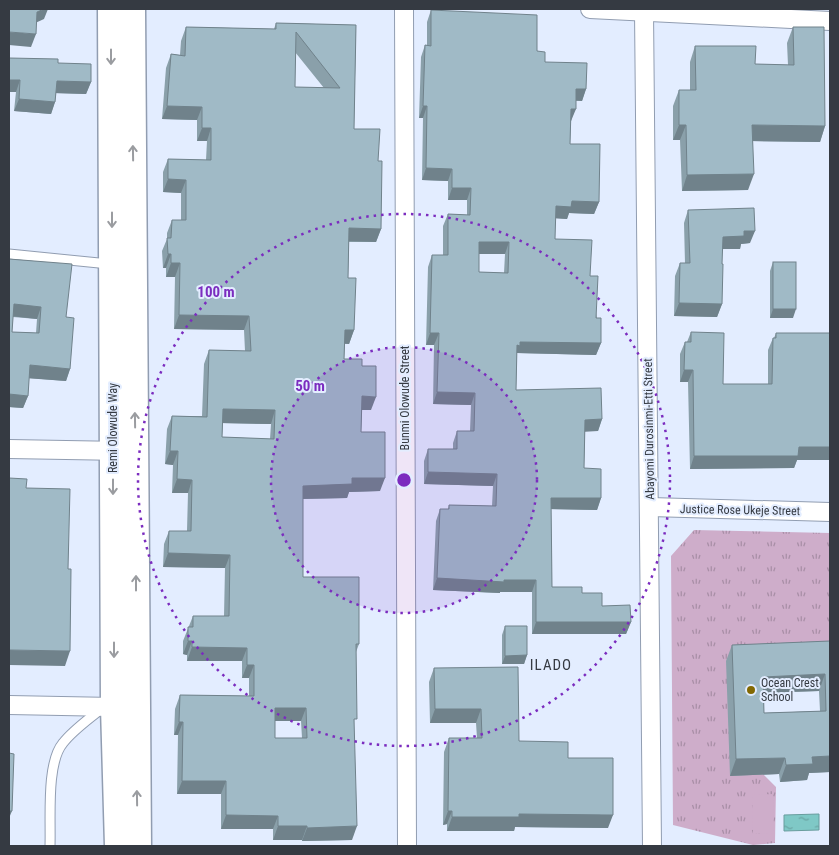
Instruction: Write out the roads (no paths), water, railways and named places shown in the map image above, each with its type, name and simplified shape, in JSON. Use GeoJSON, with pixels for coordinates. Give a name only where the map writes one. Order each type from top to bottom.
{"type":"FeatureCollection","features":[{"type":"Feature","properties":{"kind":"main road","name":"Remi Olowude Way"},"geometry":{"type":"LineString","coordinates":[[111,9],[112,264],[124,451],[138,846]]}},
{"type":"Feature","properties":{"kind":"main road","name":"Remi Olowude Way"},"geometry":{"type":"LineString","coordinates":[[118,846],[109,707],[124,451],[132,9]]}},
{"type":"Feature","properties":{"kind":"street","name":"Bunmi Olowude Street"},"geometry":{"type":"LineString","coordinates":[[404,9],[407,846]]}},
{"type":"Feature","properties":{"kind":"street"},"geometry":{"type":"LineString","coordinates":[[590,9],[830,20]]}},
{"type":"Feature","properties":{"kind":"street","name":"Abayomi Durosinmi-Etti Street"},"geometry":{"type":"LineString","coordinates":[[644,12],[652,846]]}},
{"type":"Feature","properties":{"kind":"street"},"geometry":{"type":"LineString","coordinates":[[9,448],[124,451]]}},
{"type":"Feature","properties":{"kind":"street","name":"Justice Rose Ukeje Street"},"geometry":{"type":"LineString","coordinates":[[650,508],[830,512]]}},
{"type":"Feature","properties":{"kind":"street"},"geometry":{"type":"LineString","coordinates":[[9,706],[109,707]]}},
{"type":"Feature","properties":{"kind":"lane"},"geometry":{"type":"LineString","coordinates":[[9,254],[112,264]]}},
{"type":"Feature","properties":{"kind":"lane"},"geometry":{"type":"LineString","coordinates":[[50,846],[54,757],[63,743],[109,707]]}},
{"type":"Feature","properties":{"kind":"water"},"geometry":{"type":"Polygon","coordinates":[[[819,814],[819,830],[784,831],[784,815],[819,814]]]}},
{"type":"Feature","properties":{"kind":"place","name":"Ocean Crest School"},"geometry":{"type":"Point","coordinates":[751,690]}},
{"type":"Feature","properties":{"kind":"district","name":"ILADO"},"geometry":{"type":"Point","coordinates":[551,665]}}]}
